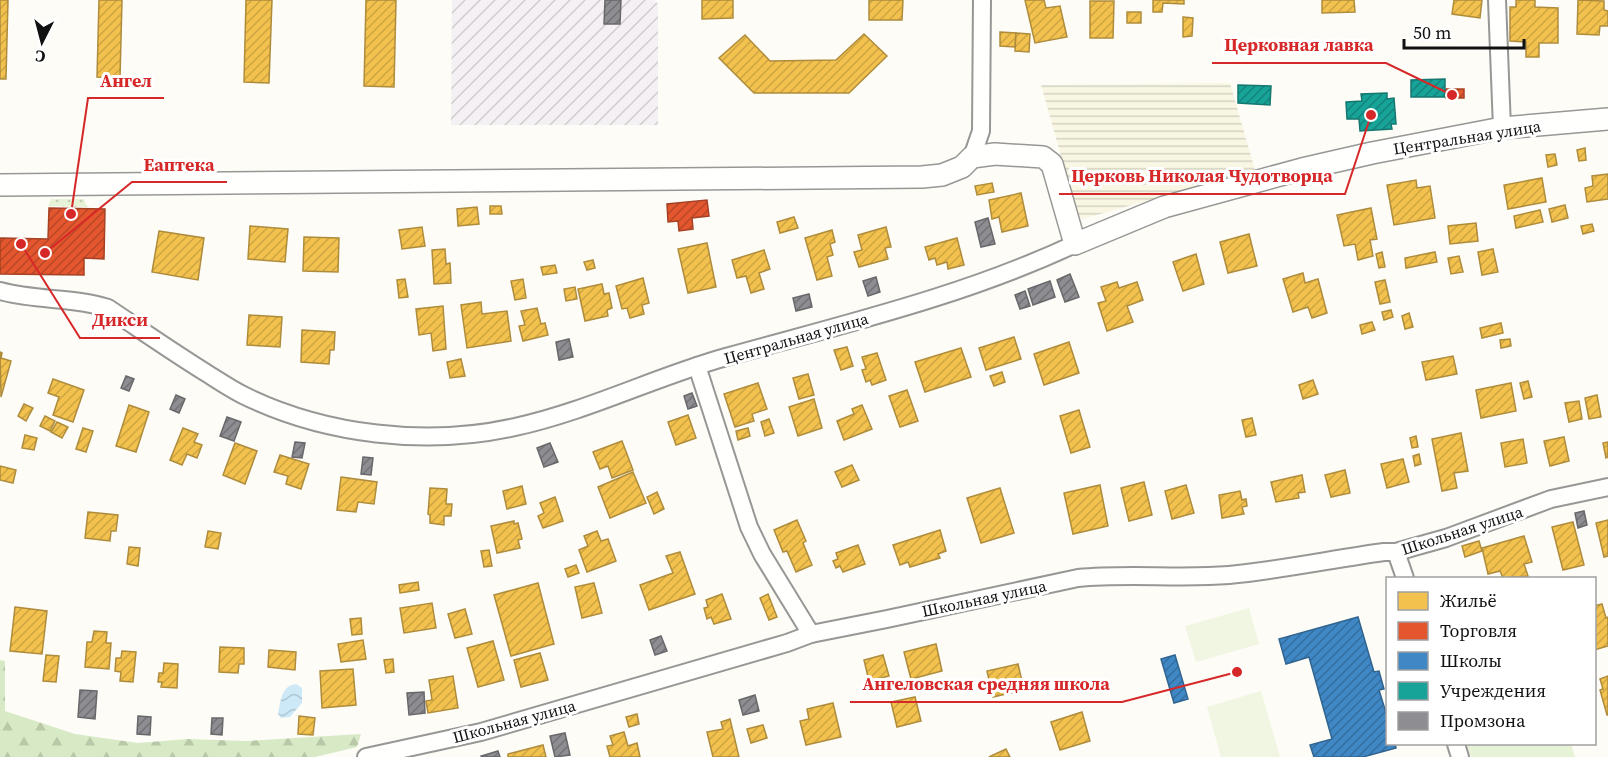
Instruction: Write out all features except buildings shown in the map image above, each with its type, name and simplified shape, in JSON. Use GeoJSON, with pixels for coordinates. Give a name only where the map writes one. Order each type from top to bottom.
{"type":"FeatureCollection","features":[{"type":"Feature","properties":{"kind":"street"},"geometry":{"type":"LineString","coordinates":[[0,185],[942,175],[962,166],[972,157],[981,131],[982,0]]}},
{"type":"Feature","properties":{"kind":"street"},"geometry":{"type":"LineString","coordinates":[[1497,0],[1502,128]]}},
{"type":"Feature","properties":{"kind":"street","name":"Центральная улица"},"geometry":{"type":"LineString","coordinates":[[0,291],[45,300],[88,302],[108,308],[242,395],[320,424],[406,435],[446,436],[483,433],[517,427],[555,416],[697,366],[858,321],[986,281],[1164,207],[1302,169],[1372,153],[1502,128],[1608,119]]}},
{"type":"Feature","properties":{"kind":"street"},"geometry":{"type":"LineString","coordinates":[[972,157],[995,154],[1022,155],[1043,157],[1052,164],[1075,244]]}},
{"type":"Feature","properties":{"kind":"street"},"geometry":{"type":"LineString","coordinates":[[697,366],[749,527],[762,554],[811,634]]}},
{"type":"Feature","properties":{"kind":"street","name":"Школьная улица"},"geometry":{"type":"LineString","coordinates":[[366,757],[481,732],[811,634],[887,620],[1078,578],[1105,575],[1178,578],[1231,575],[1396,552],[1446,538],[1551,499],[1608,487]]}},
{"type":"Feature","properties":{"kind":"street"},"geometry":{"type":"LineString","coordinates":[[1396,552],[1404,577]]}},
{"type":"Feature","properties":{"kind":"shaded area"},"geometry":{"type":"Polygon","coordinates":[[[452,0],[654,0],[658,4],[658,125],[451,125],[452,0]]]}},
{"type":"Feature","properties":{"kind":"shaded area"},"geometry":{"type":"Polygon","coordinates":[[[1230,83],[1255,170],[1079,220],[1041,85],[1230,83]]]}},
{"type":"Feature","properties":{"kind":"green space"},"geometry":{"type":"Polygon","coordinates":[[[51,199],[84,199],[87,207],[48,206],[51,199]]]}},
{"type":"Feature","properties":{"kind":"green space"},"geometry":{"type":"Polygon","coordinates":[[[1249,608],[1259,644],[1196,662],[1185,626],[1249,608]]]}},
{"type":"Feature","properties":{"kind":"green space"},"geometry":{"type":"Polygon","coordinates":[[[0,660],[5,661],[5,711],[75,734],[138,743],[187,739],[246,741],[361,734],[357,747],[315,757],[0,757],[0,660]]]}},
{"type":"Feature","properties":{"kind":"green space"},"geometry":{"type":"Polygon","coordinates":[[[1261,691],[1280,757],[1221,757],[1207,707],[1261,691]]]}},
{"type":"Feature","properties":{"kind":"green space"},"geometry":{"type":"Polygon","coordinates":[[[1467,745],[1571,745],[1575,757],[1471,757],[1467,745]]]}},
{"type":"Feature","properties":{"kind":"water"},"geometry":{"type":"Polygon","coordinates":[[[296,684],[302,688],[302,703],[290,717],[281,718],[278,714],[282,694],[291,685],[296,684]]]}},
{"type":"Feature","properties":{"kind":"place","name":"Церковная лавка"},"geometry":{"type":"Point","coordinates":[1452,95]}},
{"type":"Feature","properties":{"kind":"place","name":"Церковь Николая Чудотворца"},"geometry":{"type":"Point","coordinates":[1371,115]}},
{"type":"Feature","properties":{"kind":"place","name":"Ангел"},"geometry":{"type":"Point","coordinates":[71,214]}},
{"type":"Feature","properties":{"kind":"place","name":"Дикси"},"geometry":{"type":"Point","coordinates":[21,244]}},
{"type":"Feature","properties":{"kind":"place","name":"Еаптека"},"geometry":{"type":"Point","coordinates":[45,253]}},
{"type":"Feature","properties":{"kind":"place","name":"Ангеловская средняя школа"},"geometry":{"type":"Point","coordinates":[1237,672]}}]}
